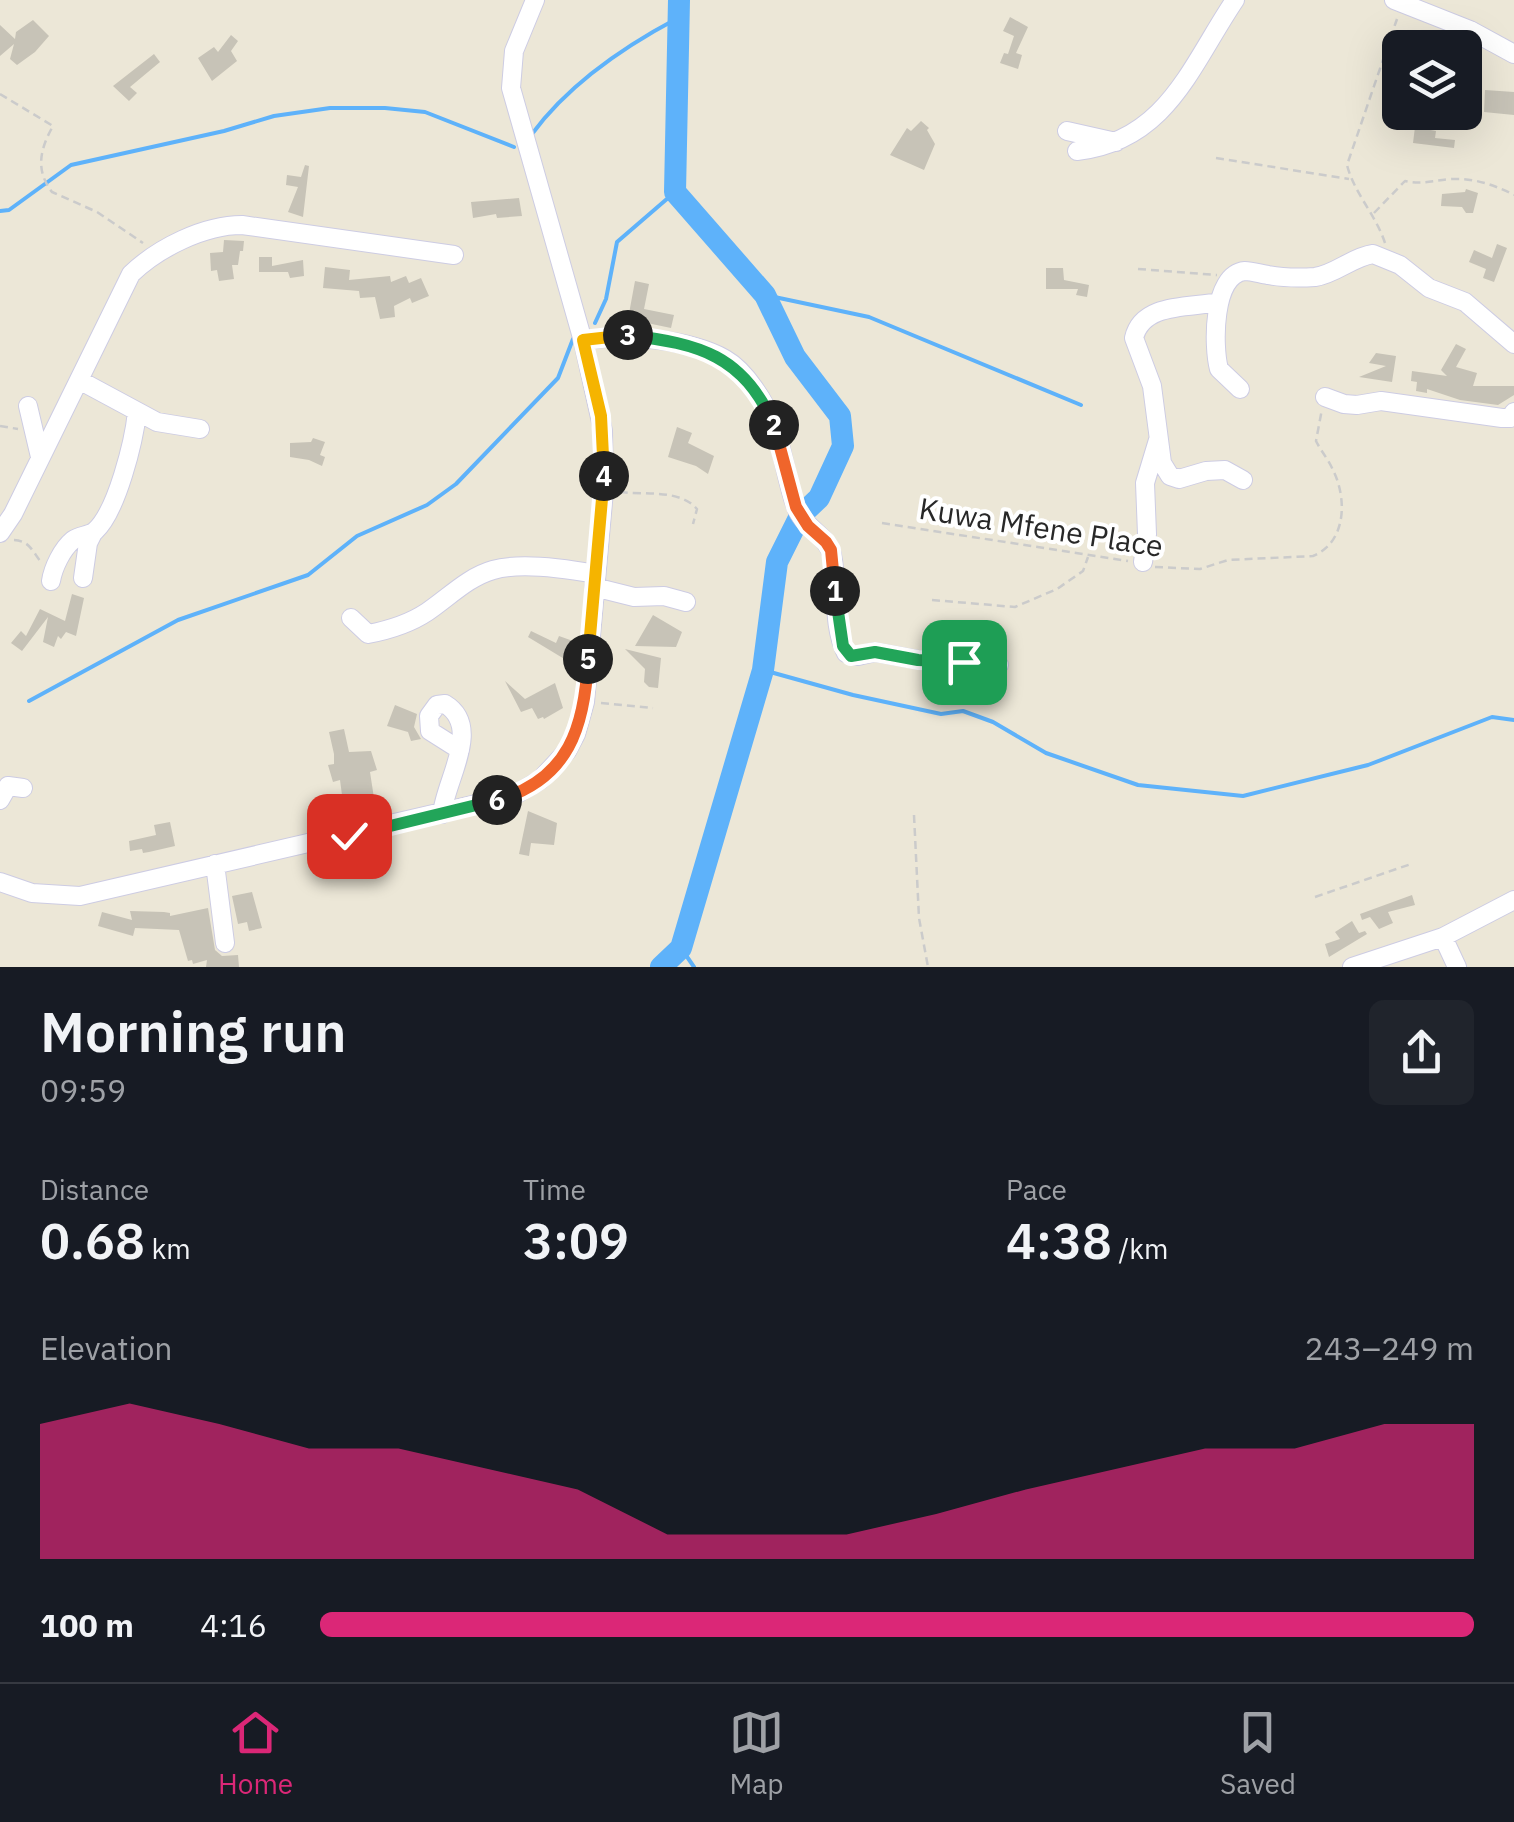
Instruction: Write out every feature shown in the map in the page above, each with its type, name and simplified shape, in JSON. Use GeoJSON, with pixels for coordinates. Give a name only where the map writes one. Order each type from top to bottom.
{"type":"FeatureCollection","features":[{"type":"Feature","properties":{"kind":"street"},"geometry":{"type":"LineString","coordinates":[[0,882],[53,896],[80,896],[442,814],[516,795],[540,780],[567,750],[585,702],[604,491],[603,431],[583,340],[512,88],[514,52],[535,0]]}},
{"type":"Feature","properties":{"kind":"street"},"geometry":{"type":"LineString","coordinates":[[1077,152],[1116,142],[1142,127],[1168,103],[1188,80],[1235,0]]}},
{"type":"Feature","properties":{"kind":"street"},"geometry":{"type":"LineString","coordinates":[[1398,2],[1470,30],[1514,54]]}},
{"type":"Feature","properties":{"kind":"street"},"geometry":{"type":"LineString","coordinates":[[1067,131],[1116,142]]}},
{"type":"Feature","properties":{"kind":"street"},"geometry":{"type":"LineString","coordinates":[[2,536],[131,274],[154,255],[200,232],[232,225],[454,256]]}},
{"type":"Feature","properties":{"kind":"street"},"geometry":{"type":"LineString","coordinates":[[1240,389],[1219,369],[1215,327],[1219,302],[1234,276],[1246,271],[1293,278],[1318,276],[1369,254],[1400,265],[1429,288],[1465,302],[1514,344]]}},
{"type":"Feature","properties":{"kind":"street"},"geometry":{"type":"LineString","coordinates":[[1219,302],[1159,311],[1145,318],[1136,330],[1135,346],[1148,370],[1158,416],[1162,463],[1170,476],[1178,479],[1225,470],[1242,480]]}},
{"type":"Feature","properties":{"kind":"street"},"geometry":{"type":"LineString","coordinates":[[583,340],[643,337],[723,358],[744,377],[765,405],[775,427],[800,516],[831,550],[838,629],[851,656],[875,652],[918,660],[999,665]]}},
{"type":"Feature","properties":{"kind":"street"},"geometry":{"type":"LineString","coordinates":[[79,380],[158,422],[200,430]]}},
{"type":"Feature","properties":{"kind":"street"},"geometry":{"type":"LineString","coordinates":[[1325,397],[1357,405],[1381,401],[1502,418],[1510,418],[1514,412]]}},
{"type":"Feature","properties":{"kind":"street"},"geometry":{"type":"LineString","coordinates":[[28,406],[40,457]]}},
{"type":"Feature","properties":{"kind":"street"},"geometry":{"type":"LineString","coordinates":[[83,578],[88,543],[118,489],[137,412]]}},
{"type":"Feature","properties":{"kind":"street"},"geometry":{"type":"LineString","coordinates":[[1143,562],[1147,534],[1145,483],[1158,440]]}},
{"type":"Feature","properties":{"kind":"street"},"geometry":{"type":"LineString","coordinates":[[54,572],[73,540],[93,533]]}},
{"type":"Feature","properties":{"kind":"street"},"geometry":{"type":"LineString","coordinates":[[351,618],[368,634],[394,628],[496,568],[546,568],[595,580],[634,597],[664,596],[686,602]]}},
{"type":"Feature","properties":{"kind":"street"},"geometry":{"type":"LineString","coordinates":[[442,814],[460,750]]}},
{"type":"Feature","properties":{"kind":"street"},"geometry":{"type":"LineString","coordinates":[[0,800],[8,786],[22,788]]}},
{"type":"Feature","properties":{"kind":"street"},"geometry":{"type":"LineString","coordinates":[[215,864],[225,944]]}},
{"type":"Feature","properties":{"kind":"street"},"geometry":{"type":"LineString","coordinates":[[1352,967],[1443,937],[1514,900]]}},
{"type":"Feature","properties":{"kind":"street"},"geometry":{"type":"LineString","coordinates":[[1443,937],[1457,967]]}},
{"type":"Feature","properties":{"kind":"path"},"geometry":{"type":"LineString","coordinates":[[1398,2],[1347,165],[1350,180],[1400,265]]}},
{"type":"Feature","properties":{"kind":"path"},"geometry":{"type":"LineString","coordinates":[[0,94],[52,126],[39,164],[47,186],[61,198],[97,212],[140,240],[154,255]]}},
{"type":"Feature","properties":{"kind":"path"},"geometry":{"type":"LineString","coordinates":[[1216,158],[1350,180]]}},
{"type":"Feature","properties":{"kind":"path"},"geometry":{"type":"LineString","coordinates":[[1373,214],[1405,181],[1424,185],[1458,178],[1485,182],[1514,195]]}},
{"type":"Feature","properties":{"kind":"path"},"geometry":{"type":"LineString","coordinates":[[1138,269],[1234,276]]}},
{"type":"Feature","properties":{"kind":"path","name":"Kuwa Mfene Place"},"geometry":{"type":"LineString","coordinates":[[882,523],[1143,562],[1160,569],[1200,569],[1228,560],[1313,556],[1325,550],[1340,526],[1343,508],[1336,475],[1316,442],[1325,397]]}},
{"type":"Feature","properties":{"kind":"path"},"geometry":{"type":"LineString","coordinates":[[604,491],[682,498],[698,509],[692,524]]}},
{"type":"Feature","properties":{"kind":"path"},"geometry":{"type":"LineString","coordinates":[[2,536],[24,542],[54,572]]}},
{"type":"Feature","properties":{"kind":"path"},"geometry":{"type":"LineString","coordinates":[[932,600],[1015,608],[1057,590],[1083,571],[1089,556]]}},
{"type":"Feature","properties":{"kind":"path"},"geometry":{"type":"LineString","coordinates":[[585,702],[654,708]]}},
{"type":"Feature","properties":{"kind":"path"},"geometry":{"type":"LineString","coordinates":[[914,815],[920,918],[928,967]]}},
{"type":"Feature","properties":{"kind":"path"},"geometry":{"type":"LineString","coordinates":[[1315,897],[1411,864]]}},
{"type":"Feature","properties":{"kind":"building"},"geometry":{"type":"Polygon","coordinates":[[[1010,17],[1028,27],[1016,53],[1022,55],[1018,69],[1000,63],[1014,36],[1003,31],[1010,17]]]}},
{"type":"Feature","properties":{"kind":"building"},"geometry":{"type":"Polygon","coordinates":[[[33,20],[49,36],[35,52],[17,65],[10,59],[14,44],[0,56],[0,25],[15,39],[16,32],[33,20]]]}},
{"type":"Feature","properties":{"kind":"building"},"geometry":{"type":"Polygon","coordinates":[[[231,35],[238,41],[231,51],[237,61],[212,81],[198,58],[214,47],[218,52],[231,35]]]}},
{"type":"Feature","properties":{"kind":"building"},"geometry":{"type":"Polygon","coordinates":[[[154,54],[160,62],[130,87],[137,93],[129,101],[113,86],[154,54]]]}},
{"type":"Feature","properties":{"kind":"building"},"geometry":{"type":"Polygon","coordinates":[[[1485,90],[1514,92],[1514,115],[1484,112],[1485,90]]]}},
{"type":"Feature","properties":{"kind":"building"},"geometry":{"type":"Polygon","coordinates":[[[921,121],[929,128],[935,144],[924,170],[890,155],[907,128],[911,131],[921,121]]]}},
{"type":"Feature","properties":{"kind":"building"},"geometry":{"type":"Polygon","coordinates":[[[1415,130],[1436,131],[1435,138],[1455,140],[1454,148],[1413,143],[1415,130]]]}},
{"type":"Feature","properties":{"kind":"building"},"geometry":{"type":"Polygon","coordinates":[[[305,165],[309,166],[303,217],[288,212],[298,187],[286,185],[287,175],[301,177],[305,165]]]}},
{"type":"Feature","properties":{"kind":"building"},"geometry":{"type":"Polygon","coordinates":[[[1466,189],[1478,193],[1473,213],[1466,213],[1462,207],[1441,206],[1442,194],[1466,189]]]}},
{"type":"Feature","properties":{"kind":"building"},"geometry":{"type":"Polygon","coordinates":[[[519,198],[522,216],[497,218],[496,214],[473,218],[471,202],[519,198]]]}},
{"type":"Feature","properties":{"kind":"building"},"geometry":{"type":"Polygon","coordinates":[[[224,240],[244,241],[243,251],[238,265],[232,265],[234,279],[219,281],[217,270],[211,271],[210,253],[223,252],[224,240]]]}},
{"type":"Feature","properties":{"kind":"building"},"geometry":{"type":"Polygon","coordinates":[[[1497,244],[1507,248],[1494,282],[1483,278],[1486,269],[1469,262],[1474,250],[1492,258],[1497,244]]]}},
{"type":"Feature","properties":{"kind":"building"},"geometry":{"type":"Polygon","coordinates":[[[259,257],[272,257],[272,266],[303,260],[304,276],[290,278],[288,272],[259,272],[259,257]]]}},
{"type":"Feature","properties":{"kind":"building"},"geometry":{"type":"Polygon","coordinates":[[[325,267],[350,270],[349,280],[390,276],[391,282],[406,276],[409,283],[421,278],[429,296],[412,303],[410,298],[394,306],[395,317],[380,319],[375,297],[360,298],[359,291],[323,288],[325,267]]]}},
{"type":"Feature","properties":{"kind":"building"},"geometry":{"type":"Polygon","coordinates":[[[1046,268],[1063,268],[1064,280],[1089,285],[1087,297],[1076,295],[1078,289],[1046,289],[1046,268]]]}},
{"type":"Feature","properties":{"kind":"building"},"geometry":{"type":"Polygon","coordinates":[[[635,281],[649,284],[644,309],[674,315],[671,328],[628,319],[635,281]]]}},
{"type":"Feature","properties":{"kind":"building"},"geometry":{"type":"Polygon","coordinates":[[[1456,344],[1466,349],[1456,367],[1477,373],[1473,386],[1514,386],[1514,395],[1498,405],[1460,400],[1427,389],[1427,393],[1416,391],[1412,371],[1447,376],[1441,370],[1456,344]]]}},
{"type":"Feature","properties":{"kind":"building"},"geometry":{"type":"Polygon","coordinates":[[[1376,353],[1396,356],[1392,382],[1359,377],[1386,366],[1369,363],[1376,353]]]}},
{"type":"Feature","properties":{"kind":"building"},"geometry":{"type":"Polygon","coordinates":[[[677,427],[692,433],[688,443],[714,456],[708,474],[668,457],[677,427]]]}},
{"type":"Feature","properties":{"kind":"building"},"geometry":{"type":"Polygon","coordinates":[[[313,438],[325,442],[320,455],[325,457],[322,466],[290,457],[290,443],[311,442],[313,438]]]}},
{"type":"Feature","properties":{"kind":"building"},"geometry":{"type":"Polygon","coordinates":[[[72,594],[84,598],[76,636],[66,632],[61,639],[58,636],[54,647],[43,642],[48,617],[22,651],[11,643],[21,631],[26,636],[40,609],[65,621],[72,594]]]}},
{"type":"Feature","properties":{"kind":"building"},"geometry":{"type":"Polygon","coordinates":[[[653,615],[682,632],[676,647],[635,646],[653,615]]]}},
{"type":"Feature","properties":{"kind":"building"},"geometry":{"type":"Polygon","coordinates":[[[531,631],[556,643],[559,636],[573,641],[566,660],[528,637],[531,631]]]}},
{"type":"Feature","properties":{"kind":"building"},"geometry":{"type":"Polygon","coordinates":[[[625,649],[661,658],[658,688],[644,682],[645,669],[625,649]]]}},
{"type":"Feature","properties":{"kind":"building"},"geometry":{"type":"Polygon","coordinates":[[[505,681],[525,699],[555,683],[563,708],[544,719],[538,719],[532,708],[521,712],[505,681]]]}},
{"type":"Feature","properties":{"kind":"building"},"geometry":{"type":"Polygon","coordinates":[[[395,705],[417,714],[414,727],[421,739],[411,741],[408,732],[387,726],[395,705]]]}},
{"type":"Feature","properties":{"kind":"building"},"geometry":{"type":"Polygon","coordinates":[[[344,729],[349,752],[371,751],[377,770],[370,772],[374,798],[360,803],[361,808],[344,810],[340,780],[333,782],[328,765],[334,764],[329,732],[344,729]]]}},
{"type":"Feature","properties":{"kind":"building"},"geometry":{"type":"Polygon","coordinates":[[[528,811],[557,823],[554,845],[531,843],[529,856],[519,854],[528,811]]]}},
{"type":"Feature","properties":{"kind":"building"},"geometry":{"type":"Polygon","coordinates":[[[170,822],[175,846],[143,853],[142,849],[130,851],[129,841],[156,835],[154,825],[170,822]]]}},
{"type":"Feature","properties":{"kind":"building"},"geometry":{"type":"Polygon","coordinates":[[[252,892],[262,928],[249,931],[247,922],[238,924],[232,896],[252,892]]]}},
{"type":"Feature","properties":{"kind":"building"},"geometry":{"type":"Polygon","coordinates":[[[1412,895],[1415,905],[1388,912],[1393,923],[1379,929],[1370,917],[1362,920],[1360,914],[1412,895]]]}},
{"type":"Feature","properties":{"kind":"building"},"geometry":{"type":"Polygon","coordinates":[[[208,908],[215,950],[222,956],[238,955],[239,967],[206,967],[207,960],[193,964],[188,961],[179,930],[135,928],[133,936],[98,926],[102,912],[132,920],[130,911],[164,912],[170,916],[208,908]]]}},
{"type":"Feature","properties":{"kind":"building"},"geometry":{"type":"Polygon","coordinates":[[[1352,921],[1359,933],[1367,934],[1329,957],[1325,944],[1340,939],[1335,932],[1352,921]]]}},
{"type":"Feature","properties":{"kind":"waterway"},"geometry":{"type":"LineString","coordinates":[[661,967],[681,948],[763,670],[777,562],[800,516],[819,498],[843,446],[840,416],[795,357],[765,295],[675,192],[679,0]]}},
{"type":"Feature","properties":{"kind":"waterway"},"geometry":{"type":"LineString","coordinates":[[532,134],[563,99],[599,68],[678,18]]}},
{"type":"Feature","properties":{"kind":"waterway"},"geometry":{"type":"LineString","coordinates":[[0,211],[9,210],[71,165],[274,116],[330,108],[425,112],[514,147]]}},
{"type":"Feature","properties":{"kind":"waterway"},"geometry":{"type":"LineString","coordinates":[[595,323],[606,299],[617,242],[675,192]]}},
{"type":"Feature","properties":{"kind":"waterway"},"geometry":{"type":"LineString","coordinates":[[765,295],[869,317],[1081,405]]}},
{"type":"Feature","properties":{"kind":"waterway"},"geometry":{"type":"LineString","coordinates":[[29,701],[178,620],[308,575],[357,536],[427,505],[456,484],[558,378],[573,339]]}},
{"type":"Feature","properties":{"kind":"waterway"},"geometry":{"type":"LineString","coordinates":[[763,670],[941,714],[963,711],[993,722],[1046,753],[1138,785],[1243,796],[1368,765],[1492,717],[1514,720]]}},
{"type":"Feature","properties":{"kind":"waterway"},"geometry":{"type":"LineString","coordinates":[[681,948],[694,967]]}},
{"type":"Feature","properties":{"kind":"route"},"geometry":{"type":"LineString","coordinates":[[349,836],[516,795],[557,764],[576,734],[587,682],[604,491],[603,431],[583,340],[643,337],[723,358],[734,366],[765,405],[775,427],[800,516],[831,550],[838,629],[846,652],[851,656],[875,652],[918,660],[964,662]]}}]}
